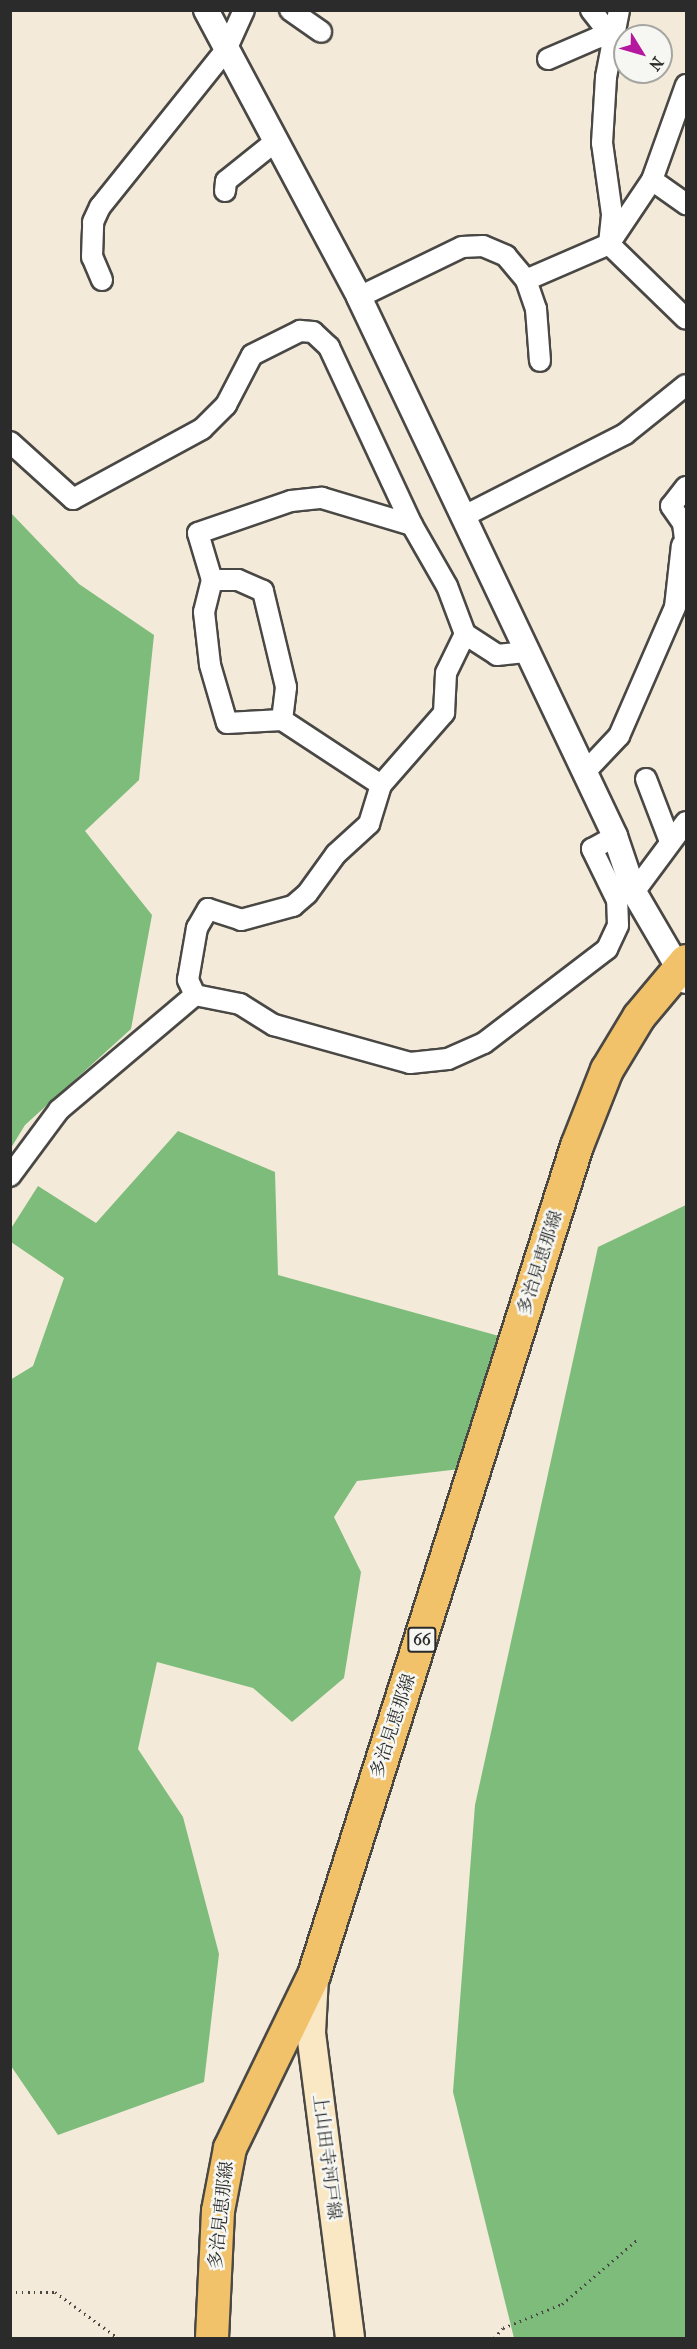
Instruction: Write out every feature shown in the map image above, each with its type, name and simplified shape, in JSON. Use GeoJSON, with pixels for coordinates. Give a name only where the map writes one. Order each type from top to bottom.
{"type":"FeatureCollection","features":[{"type":"Feature","properties":{"kind":"main road","name":"多治見恵那線"},"geometry":{"type":"LineString","coordinates":[[212,2338],[218,2211],[230,2148],[267,2067],[314,1975],[577,1146],[607,1070],[683,971]]}},
{"type":"Feature","properties":{"kind":"main road","name":"上山田寺河戸線"},"geometry":{"type":"LineString","coordinates":[[314,1975],[315,2071],[350,2338]]}},
{"type":"Feature","properties":{"kind":"street"},"geometry":{"type":"LineString","coordinates":[[206,10],[359,297],[464,516],[525,652],[615,836],[634,892],[683,971]]}},
{"type":"Feature","properties":{"kind":"street"},"geometry":{"type":"LineString","coordinates":[[102,280],[92,257],[93,222],[100,207],[226,51],[244,10]]}},
{"type":"Feature","properties":{"kind":"street"},"geometry":{"type":"LineString","coordinates":[[290,10],[321,32]]}},
{"type":"Feature","properties":{"kind":"street"},"geometry":{"type":"LineString","coordinates":[[591,10],[613,38],[602,142],[612,214],[609,244]]}},
{"type":"Feature","properties":{"kind":"street"},"geometry":{"type":"LineString","coordinates":[[548,58],[598,38],[613,38]]}},
{"type":"Feature","properties":{"kind":"street"},"geometry":{"type":"LineString","coordinates":[[526,280],[609,244],[652,180],[687,85]]}},
{"type":"Feature","properties":{"kind":"street"},"geometry":{"type":"LineString","coordinates":[[225,192],[226,181],[276,141]]}},
{"type":"Feature","properties":{"kind":"street"},"geometry":{"type":"LineString","coordinates":[[652,180],[687,204]]}},
{"type":"Feature","properties":{"kind":"street"},"geometry":{"type":"LineString","coordinates":[[609,244],[687,319]]}},
{"type":"Feature","properties":{"kind":"street"},"geometry":{"type":"LineString","coordinates":[[359,297],[462,247],[483,246],[506,256],[526,280],[536,309],[540,361]]}},
{"type":"Feature","properties":{"kind":"street"},"geometry":{"type":"LineString","coordinates":[[10,442],[73,499],[202,429],[226,405],[252,355],[300,331],[313,332],[328,347],[412,525],[447,586],[465,634],[497,655],[525,652]]}},
{"type":"Feature","properties":{"kind":"street"},"geometry":{"type":"LineString","coordinates":[[464,516],[625,434],[687,385]]}},
{"type":"Feature","properties":{"kind":"street"},"geometry":{"type":"LineString","coordinates":[[584,773],[619,736],[675,607],[685,547],[683,523],[671,506],[687,487]]}},
{"type":"Feature","properties":{"kind":"street"},"geometry":{"type":"LineString","coordinates":[[381,785],[282,720],[227,723],[210,665],[204,612],[212,580],[198,533],[291,501],[322,498],[412,525]]}},
{"type":"Feature","properties":{"kind":"street"},"geometry":{"type":"LineString","coordinates":[[212,580],[238,580],[263,591],[286,687],[282,720]]}},
{"type":"Feature","properties":{"kind":"street"},"geometry":{"type":"LineString","coordinates":[[195,995],[188,980],[197,928],[208,909],[241,920],[293,906],[369,824],[381,785],[444,713],[446,673],[465,634]]}},
{"type":"Feature","properties":{"kind":"street"},"geometry":{"type":"LineString","coordinates":[[646,779],[669,839]]}},
{"type":"Feature","properties":{"kind":"street"},"geometry":{"type":"LineString","coordinates":[[634,892],[669,839],[687,822]]}},
{"type":"Feature","properties":{"kind":"street"},"geometry":{"type":"LineString","coordinates":[[195,995],[240,1004],[274,1026],[410,1063],[448,1059],[484,1043],[607,949],[618,925],[617,900],[592,849],[615,836]]}},
{"type":"Feature","properties":{"kind":"street"},"geometry":{"type":"LineString","coordinates":[[10,1176],[59,1110],[195,995]]}},
{"type":"Feature","properties":{"kind":"street"},"geometry":{"type":"LineString","coordinates":[[267,2067],[295,2057],[315,2071]]}},
{"type":"Feature","properties":{"kind":"path"},"geometry":{"type":"LineString","coordinates":[[494,2338],[503,2328],[562,2304],[637,2240]]}},
{"type":"Feature","properties":{"kind":"path"},"geometry":{"type":"LineString","coordinates":[[10,2292],[55,2292],[118,2338]]}},
{"type":"Feature","properties":{"kind":"green space"},"geometry":{"type":"Polygon","coordinates":[[[11,513],[79,584],[154,635],[139,780],[85,831],[152,915],[131,1029],[25,1125],[11,1148],[11,513]]]}},
{"type":"Feature","properties":{"kind":"green space"},"geometry":{"type":"Polygon","coordinates":[[[178,1131],[275,1172],[278,1275],[499,1336],[460,1469],[357,1481],[334,1517],[361,1572],[344,1678],[292,1722],[253,1688],[157,1662],[138,1749],[183,1817],[219,1954],[204,2082],[58,2135],[11,2066],[10,1380],[33,1366],[64,1278],[11,1242],[10,1230],[38,1186],[96,1223],[178,1131]]]}},
{"type":"Feature","properties":{"kind":"green space"},"geometry":{"type":"Polygon","coordinates":[[[686,1205],[686,2338],[514,2338],[453,2092],[475,1805],[598,1247],[686,1205]]]}}]}
